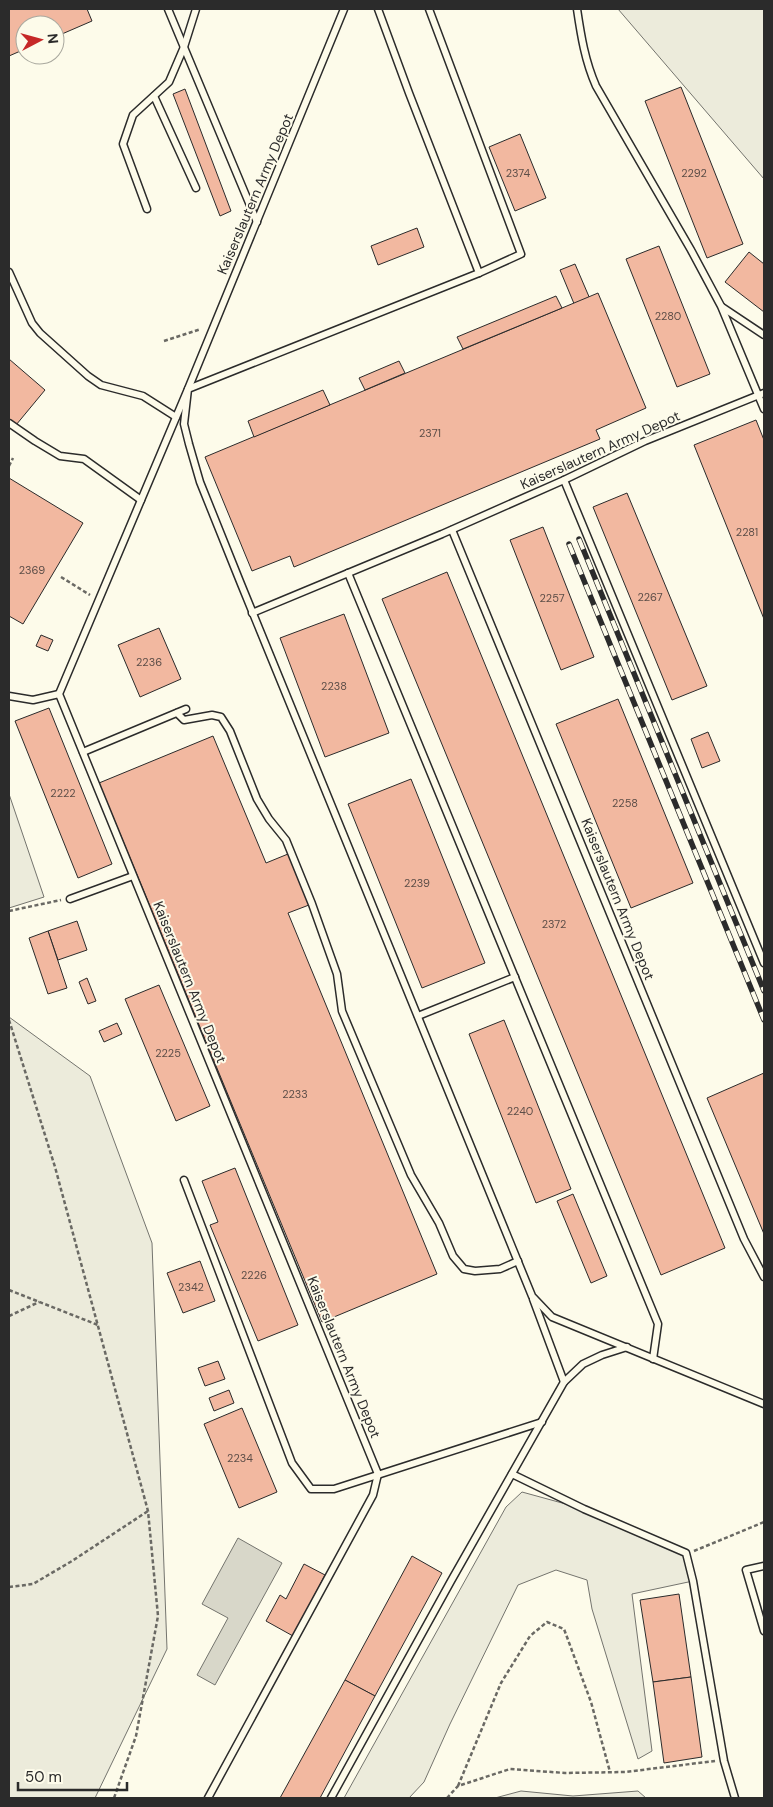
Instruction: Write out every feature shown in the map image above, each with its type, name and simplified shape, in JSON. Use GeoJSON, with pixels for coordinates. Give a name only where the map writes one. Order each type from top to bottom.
{"type":"FeatureCollection","features":[{"type":"Feature","properties":{"kind":"lane"},"geometry":{"type":"LineString","coordinates":[[168,9],[257,222]]}},
{"type":"Feature","properties":{"kind":"lane"},"geometry":{"type":"LineString","coordinates":[[147,209],[123,144],[133,115],[169,82],[184,47],[196,9]]}},
{"type":"Feature","properties":{"kind":"lane","name":"Kaiserslautern Army Depot"},"geometry":{"type":"LineString","coordinates":[[344,9],[188,390],[59,694],[378,1474]]}},
{"type":"Feature","properties":{"kind":"lane"},"geometry":{"type":"LineString","coordinates":[[378,9],[408,93],[479,273]]}},
{"type":"Feature","properties":{"kind":"lane"},"geometry":{"type":"LineString","coordinates":[[188,390],[479,273],[521,254],[429,9]]}},
{"type":"Feature","properties":{"kind":"lane"},"geometry":{"type":"LineString","coordinates":[[577,9],[588,68],[596,86],[720,306],[761,394],[764,409]]}},
{"type":"Feature","properties":{"kind":"lane"},"geometry":{"type":"LineString","coordinates":[[154,96],[196,188]]}},
{"type":"Feature","properties":{"kind":"lane"},"geometry":{"type":"LineString","coordinates":[[9,272],[32,324],[88,376],[102,385],[143,396],[176,417]]}},
{"type":"Feature","properties":{"kind":"lane"},"geometry":{"type":"LineString","coordinates":[[720,306],[764,335]]}},
{"type":"Feature","properties":{"kind":"lane","name":"Kaiserslautern Army Depot"},"geometry":{"type":"LineString","coordinates":[[188,390],[184,424],[200,482],[532,1296],[552,1317],[764,1404]]}},
{"type":"Feature","properties":{"kind":"lane","name":"Kaiserslautern Army Depot"},"geometry":{"type":"LineString","coordinates":[[252,613],[452,530],[645,441],[761,394]]}},
{"type":"Feature","properties":{"kind":"lane"},"geometry":{"type":"LineString","coordinates":[[9,422],[60,456],[84,459],[141,500]]}},
{"type":"Feature","properties":{"kind":"lane"},"geometry":{"type":"LineString","coordinates":[[564,480],[764,963]]}},
{"type":"Feature","properties":{"kind":"lane","name":"Kaiserslautern Army Depot"},"geometry":{"type":"LineString","coordinates":[[452,530],[741,1230],[764,1277]]}},
{"type":"Feature","properties":{"kind":"lane"},"geometry":{"type":"LineString","coordinates":[[348,573],[658,1324],[653,1358]]}},
{"type":"Feature","properties":{"kind":"lane"},"geometry":{"type":"LineString","coordinates":[[9,696],[33,700],[59,694]]}},
{"type":"Feature","properties":{"kind":"lane"},"geometry":{"type":"LineString","coordinates":[[83,752],[186,709]]}},
{"type":"Feature","properties":{"kind":"lane"},"geometry":{"type":"LineString","coordinates":[[177,713],[184,720],[212,715],[221,717],[230,731],[257,799],[269,819],[286,840],[312,904],[337,974],[342,1011],[412,1175],[439,1223],[453,1256],[464,1269],[474,1272],[500,1269],[518,1261]]}},
{"type":"Feature","properties":{"kind":"lane"},"geometry":{"type":"LineString","coordinates":[[70,899],[133,876]]}},
{"type":"Feature","properties":{"kind":"lane"},"geometry":{"type":"LineString","coordinates":[[418,1016],[515,977]]}},
{"type":"Feature","properties":{"kind":"lane"},"geometry":{"type":"LineString","coordinates":[[184,1180],[292,1463],[311,1489],[334,1489],[542,1422]]}},
{"type":"Feature","properties":{"kind":"lane"},"geometry":{"type":"LineString","coordinates":[[532,1296],[564,1382]]}},
{"type":"Feature","properties":{"kind":"lane"},"geometry":{"type":"LineString","coordinates":[[331,1798],[564,1382],[583,1364],[602,1355],[627,1348]]}},
{"type":"Feature","properties":{"kind":"lane"},"geometry":{"type":"LineString","coordinates":[[208,1798],[374,1496],[378,1474]]}},
{"type":"Feature","properties":{"kind":"lane"},"geometry":{"type":"LineString","coordinates":[[512,1474],[584,1509],[686,1553],[693,1581],[724,1761],[735,1798]]}},
{"type":"Feature","properties":{"kind":"lane"},"geometry":{"type":"LineString","coordinates":[[764,1566],[746,1570],[764,1631]]}},
{"type":"Feature","properties":{"kind":"path"},"geometry":{"type":"LineString","coordinates":[[164,341],[203,328]]}},
{"type":"Feature","properties":{"kind":"path"},"geometry":{"type":"LineString","coordinates":[[9,466],[14,458]]}},
{"type":"Feature","properties":{"kind":"path"},"geometry":{"type":"LineString","coordinates":[[61,578],[98,600]]}},
{"type":"Feature","properties":{"kind":"path"},"geometry":{"type":"LineString","coordinates":[[9,911],[70,899]]}},
{"type":"Feature","properties":{"kind":"path"},"geometry":{"type":"LineString","coordinates":[[9,1020],[55,1167],[148,1511],[158,1616],[136,1736],[114,1798]]}},
{"type":"Feature","properties":{"kind":"path"},"geometry":{"type":"LineString","coordinates":[[9,1290],[98,1326]]}},
{"type":"Feature","properties":{"kind":"path"},"geometry":{"type":"LineString","coordinates":[[9,1316],[40,1302]]}},
{"type":"Feature","properties":{"kind":"path"},"geometry":{"type":"LineString","coordinates":[[9,1587],[33,1584],[148,1511]]}},
{"type":"Feature","properties":{"kind":"path"},"geometry":{"type":"LineString","coordinates":[[686,1553],[764,1522]]}},
{"type":"Feature","properties":{"kind":"path"},"geometry":{"type":"LineString","coordinates":[[447,1798],[458,1786],[501,1683],[530,1636],[547,1622],[564,1629],[591,1702],[610,1772]]}},
{"type":"Feature","properties":{"kind":"path"},"geometry":{"type":"LineString","coordinates":[[458,1786],[510,1769],[565,1773],[610,1772],[724,1761]]}},
{"type":"Feature","properties":{"kind":"shaded area"},"geometry":{"type":"Polygon","coordinates":[[[618,9],[764,9],[764,179],[618,9]]]}},
{"type":"Feature","properties":{"kind":"shaded area"},"geometry":{"type":"Polygon","coordinates":[[[9,794],[44,897],[9,908],[9,794]]]}},
{"type":"Feature","properties":{"kind":"shaded area"},"geometry":{"type":"Polygon","coordinates":[[[9,1017],[90,1076],[152,1243],[167,1649],[95,1798],[9,1798],[9,1017]]]}},
{"type":"Feature","properties":{"kind":"shaded area"},"geometry":{"type":"Polygon","coordinates":[[[522,1492],[584,1509],[686,1553],[693,1581],[632,1594],[652,1751],[638,1759],[592,1609],[587,1580],[556,1570],[518,1585],[450,1724],[424,1782],[409,1798],[344,1798],[506,1507],[522,1492]]]}},
{"type":"Feature","properties":{"kind":"shaded area"},"geometry":{"type":"Polygon","coordinates":[[[238,1538],[282,1563],[215,1685],[197,1675],[228,1618],[202,1604],[238,1538]]]}},
{"type":"Feature","properties":{"kind":"shaded area"},"geometry":{"type":"Polygon","coordinates":[[[521,1791],[573,1796],[638,1791],[646,1798],[495,1798],[521,1791]]]}},
{"type":"Feature","properties":{"kind":"building"},"geometry":{"type":"Polygon","coordinates":[[[9,9],[87,9],[92,21],[65,33],[65,15],[15,15],[15,53],[9,56],[9,9]]]}},
{"type":"Feature","properties":{"kind":"building"},"geometry":{"type":"Polygon","coordinates":[[[681,87],[743,244],[707,258],[645,101],[681,87]]]}},
{"type":"Feature","properties":{"kind":"building"},"geometry":{"type":"Polygon","coordinates":[[[185,89],[231,211],[220,216],[173,94],[185,89]]]}},
{"type":"Feature","properties":{"kind":"building"},"geometry":{"type":"Polygon","coordinates":[[[520,134],[546,198],[515,211],[489,147],[520,134]]]}},
{"type":"Feature","properties":{"kind":"building"},"geometry":{"type":"Polygon","coordinates":[[[417,228],[424,247],[378,265],[371,246],[417,228]]]}},
{"type":"Feature","properties":{"kind":"building"},"geometry":{"type":"Polygon","coordinates":[[[659,246],[710,374],[677,387],[626,259],[659,246]]]}},
{"type":"Feature","properties":{"kind":"building"},"geometry":{"type":"Polygon","coordinates":[[[749,252],[764,264],[764,312],[725,282],[749,252]]]}},
{"type":"Feature","properties":{"kind":"building"},"geometry":{"type":"Polygon","coordinates":[[[575,264],[590,299],[575,306],[560,270],[575,264]]]}},
{"type":"Feature","properties":{"kind":"building"},"geometry":{"type":"Polygon","coordinates":[[[598,293],[646,408],[596,430],[600,439],[294,567],[290,556],[252,571],[205,457],[598,293]]]}},
{"type":"Feature","properties":{"kind":"building"},"geometry":{"type":"Polygon","coordinates":[[[556,296],[562,308],[463,349],[457,337],[556,296]]]}},
{"type":"Feature","properties":{"kind":"building"},"geometry":{"type":"Polygon","coordinates":[[[9,359],[45,390],[16,425],[9,418],[9,359]]]}},
{"type":"Feature","properties":{"kind":"building"},"geometry":{"type":"Polygon","coordinates":[[[399,361],[405,373],[365,390],[359,378],[399,361]]]}},
{"type":"Feature","properties":{"kind":"building"},"geometry":{"type":"Polygon","coordinates":[[[323,390],[330,405],[254,437],[248,421],[323,390]]]}},
{"type":"Feature","properties":{"kind":"building"},"geometry":{"type":"Polygon","coordinates":[[[756,420],[764,440],[764,619],[694,445],[756,420]]]}},
{"type":"Feature","properties":{"kind":"building"},"geometry":{"type":"Polygon","coordinates":[[[9,478],[83,523],[23,624],[9,616],[9,478]]]}},
{"type":"Feature","properties":{"kind":"building"},"geometry":{"type":"Polygon","coordinates":[[[627,493],[707,686],[672,700],[593,507],[627,493]]]}},
{"type":"Feature","properties":{"kind":"building"},"geometry":{"type":"Polygon","coordinates":[[[543,527],[594,657],[561,670],[510,540],[543,527]]]}},
{"type":"Feature","properties":{"kind":"building"},"geometry":{"type":"Polygon","coordinates":[[[447,572],[725,1248],[661,1275],[382,599],[447,572]]]}},
{"type":"Feature","properties":{"kind":"building"},"geometry":{"type":"Polygon","coordinates":[[[344,614],[389,733],[325,757],[280,638],[344,614]]]}},
{"type":"Feature","properties":{"kind":"building"},"geometry":{"type":"Polygon","coordinates":[[[159,628],[181,679],[140,697],[118,645],[159,628]]]}},
{"type":"Feature","properties":{"kind":"building"},"geometry":{"type":"Polygon","coordinates":[[[41,635],[53,640],[48,651],[36,646],[41,635]]]}},
{"type":"Feature","properties":{"kind":"building"},"geometry":{"type":"Polygon","coordinates":[[[618,699],[693,883],[631,908],[556,724],[618,699]]]}},
{"type":"Feature","properties":{"kind":"building"},"geometry":{"type":"Polygon","coordinates":[[[49,708],[112,864],[78,878],[15,721],[49,708]]]}},
{"type":"Feature","properties":{"kind":"building"},"geometry":{"type":"Polygon","coordinates":[[[708,732],[720,761],[702,768],[691,739],[708,732]]]}},
{"type":"Feature","properties":{"kind":"building"},"geometry":{"type":"Polygon","coordinates":[[[213,736],[266,863],[288,854],[309,905],[288,913],[437,1274],[322,1322],[99,783],[213,736]]]}},
{"type":"Feature","properties":{"kind":"building"},"geometry":{"type":"Polygon","coordinates":[[[411,779],[485,963],[422,988],[348,804],[411,779]]]}},
{"type":"Feature","properties":{"kind":"building"},"geometry":{"type":"Polygon","coordinates":[[[77,921],[87,950],[58,960],[48,931],[77,921]]]}},
{"type":"Feature","properties":{"kind":"building"},"geometry":{"type":"Polygon","coordinates":[[[48,931],[67,988],[48,994],[29,938],[48,931]]]}},
{"type":"Feature","properties":{"kind":"building"},"geometry":{"type":"Polygon","coordinates":[[[87,978],[96,1001],[88,1004],[79,982],[87,978]]]}},
{"type":"Feature","properties":{"kind":"building"},"geometry":{"type":"Polygon","coordinates":[[[159,985],[210,1106],[176,1121],[125,999],[159,985]]]}},
{"type":"Feature","properties":{"kind":"building"},"geometry":{"type":"Polygon","coordinates":[[[504,1020],[571,1189],[536,1203],[469,1034],[504,1020]]]}},
{"type":"Feature","properties":{"kind":"building"},"geometry":{"type":"Polygon","coordinates":[[[117,1023],[122,1034],[104,1042],[99,1031],[117,1023]]]}},
{"type":"Feature","properties":{"kind":"building"},"geometry":{"type":"Polygon","coordinates":[[[764,1073],[764,1234],[707,1098],[764,1073]]]}},
{"type":"Feature","properties":{"kind":"building"},"geometry":{"type":"Polygon","coordinates":[[[235,1168],[298,1325],[258,1341],[210,1225],[218,1222],[202,1181],[235,1168]]]}},
{"type":"Feature","properties":{"kind":"building"},"geometry":{"type":"Polygon","coordinates":[[[573,1194],[607,1276],[591,1283],[557,1201],[573,1194]]]}},
{"type":"Feature","properties":{"kind":"building"},"geometry":{"type":"Polygon","coordinates":[[[200,1261],[215,1301],[183,1313],[167,1273],[200,1261]]]}},
{"type":"Feature","properties":{"kind":"building"},"geometry":{"type":"Polygon","coordinates":[[[218,1361],[225,1379],[205,1386],[198,1368],[218,1361]]]}},
{"type":"Feature","properties":{"kind":"building"},"geometry":{"type":"Polygon","coordinates":[[[229,1390],[234,1403],[214,1411],[209,1398],[229,1390]]]}},
{"type":"Feature","properties":{"kind":"building"},"geometry":{"type":"Polygon","coordinates":[[[242,1408],[277,1492],[239,1508],[204,1424],[242,1408]]]}},
{"type":"Feature","properties":{"kind":"building"},"geometry":{"type":"Polygon","coordinates":[[[412,1556],[442,1573],[375,1696],[345,1680],[412,1556]]]}},
{"type":"Feature","properties":{"kind":"building"},"geometry":{"type":"Polygon","coordinates":[[[304,1564],[325,1575],[293,1636],[266,1621],[280,1595],[286,1599],[304,1564]]]}},
{"type":"Feature","properties":{"kind":"building"},"geometry":{"type":"Polygon","coordinates":[[[679,1594],[691,1677],[653,1682],[640,1600],[679,1594]]]}},
{"type":"Feature","properties":{"kind":"building"},"geometry":{"type":"Polygon","coordinates":[[[691,1677],[702,1757],[664,1763],[653,1682],[691,1677]]]}},
{"type":"Feature","properties":{"kind":"building"},"geometry":{"type":"Polygon","coordinates":[[[345,1680],[375,1696],[320,1798],[280,1798],[345,1680]]]}},
{"type":"Feature","properties":{"kind":"railway"},"geometry":{"type":"LineString","coordinates":[[579,539],[764,991]]}},
{"type":"Feature","properties":{"kind":"railway"},"geometry":{"type":"LineString","coordinates":[[569,544],[764,1020]]}}]}
